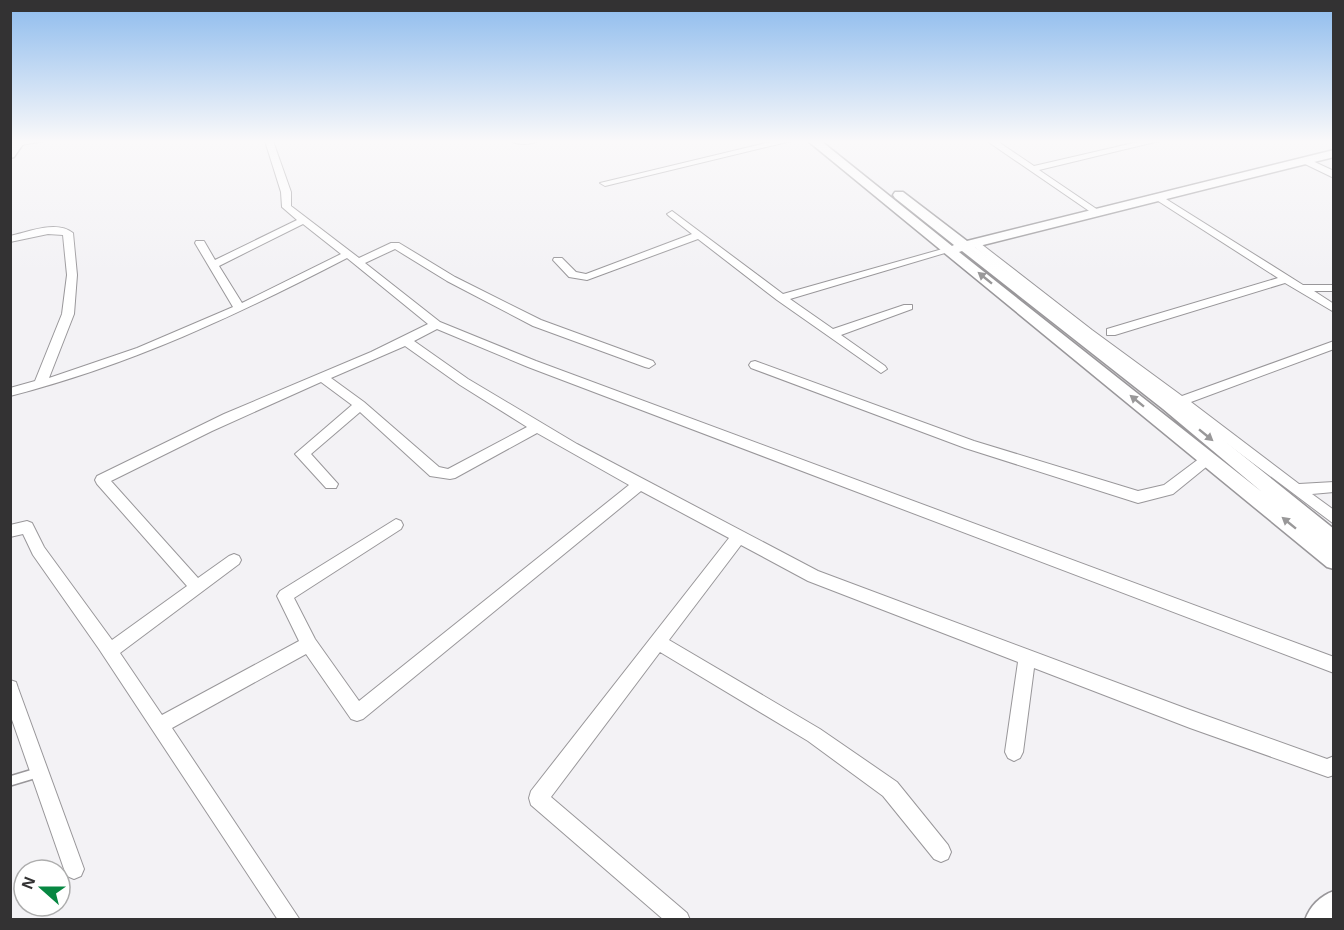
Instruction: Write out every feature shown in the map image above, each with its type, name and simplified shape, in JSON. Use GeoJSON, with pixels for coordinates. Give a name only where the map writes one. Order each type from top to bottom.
{"type":"FeatureCollection","features":[{"type":"Feature","properties":{"kind":"street"},"geometry":{"type":"LineString","coordinates":[[283,184],[287,207],[354,258],[436,326],[1334,665]]}},
{"type":"Feature","properties":{"kind":"street"},"geometry":{"type":"LineString","coordinates":[[868,184],[1334,561]]}},
{"type":"Feature","properties":{"kind":"street"},"geometry":{"type":"LineString","coordinates":[[888,184],[1181,401],[1334,518]]}},
{"type":"Feature","properties":{"kind":"street"},"geometry":{"type":"LineString","coordinates":[[1055,184],[1095,212]]}},
{"type":"Feature","properties":{"kind":"street"},"geometry":{"type":"LineString","coordinates":[[781,298],[971,244],[1208,184]]}},
{"type":"Feature","properties":{"kind":"street"},"geometry":{"type":"LineString","coordinates":[[1158,197],[1334,309]]}},
{"type":"Feature","properties":{"kind":"street"},"geometry":{"type":"LineString","coordinates":[[672,214],[781,298],[881,369]]}},
{"type":"Feature","properties":{"kind":"street"},"geometry":{"type":"LineString","coordinates":[[213,265],[304,220]]}},
{"type":"Feature","properties":{"kind":"street"},"geometry":{"type":"LineString","coordinates":[[10,239],[48,232],[68,233],[72,275],[68,314],[40,385]]}},
{"type":"Feature","properties":{"kind":"street"},"geometry":{"type":"LineString","coordinates":[[558,260],[573,275],[587,277],[699,235]]}},
{"type":"Feature","properties":{"kind":"street"},"geometry":{"type":"LineString","coordinates":[[200,243],[240,309]]}},
{"type":"Feature","properties":{"kind":"street"},"geometry":{"type":"LineString","coordinates":[[971,244],[1334,541]]}},
{"type":"Feature","properties":{"kind":"street"},"geometry":{"type":"LineString","coordinates":[[10,392],[40,385],[141,351],[354,258],[395,245],[451,279],[537,323],[649,364]]}},
{"type":"Feature","properties":{"kind":"street"},"geometry":{"type":"LineString","coordinates":[[1111,332],[1286,279]]}},
{"type":"Feature","properties":{"kind":"street"},"geometry":{"type":"LineString","coordinates":[[1300,288],[1334,288]]}},
{"type":"Feature","properties":{"kind":"street"},"geometry":{"type":"LineString","coordinates":[[831,334],[908,307]]}},
{"type":"Feature","properties":{"kind":"street"},"geometry":{"type":"LineString","coordinates":[[197,587],[102,480],[187,437],[436,326]]}},
{"type":"Feature","properties":{"kind":"street"},"geometry":{"type":"LineString","coordinates":[[406,341],[464,382],[537,427],[639,485],[813,576],[1307,761],[1329,768],[1334,765]]}},
{"type":"Feature","properties":{"kind":"street"},"geometry":{"type":"LineString","coordinates":[[1181,401],[1334,345]]}},
{"type":"Feature","properties":{"kind":"street"},"geometry":{"type":"LineString","coordinates":[[755,365],[970,445],[1138,497],[1168,490],[1209,459]]}},
{"type":"Feature","properties":{"kind":"street"},"geometry":{"type":"LineString","coordinates":[[322,377],[360,405],[435,472],[443,474],[462,469],[537,427]]}},
{"type":"Feature","properties":{"kind":"street"},"geometry":{"type":"LineString","coordinates":[[331,484],[302,454],[360,405]]}},
{"type":"Feature","properties":{"kind":"street"},"geometry":{"type":"LineString","coordinates":[[396,525],[285,596],[309,644],[357,713],[639,485]]}},
{"type":"Feature","properties":{"kind":"street"},"geometry":{"type":"LineString","coordinates":[[1298,489],[1334,487]]}},
{"type":"Feature","properties":{"kind":"street"},"geometry":{"type":"LineString","coordinates":[[10,531],[27,527],[38,551],[110,651],[290,920]]}},
{"type":"Feature","properties":{"kind":"street"},"geometry":{"type":"LineString","coordinates":[[680,920],[538,798],[738,537]]}},
{"type":"Feature","properties":{"kind":"street"},"geometry":{"type":"LineString","coordinates":[[110,651],[234,560]]}},
{"type":"Feature","properties":{"kind":"street"},"geometry":{"type":"LineString","coordinates":[[658,642],[814,735],[890,789],[941,852]]}},
{"type":"Feature","properties":{"kind":"street"},"geometry":{"type":"LineString","coordinates":[[159,726],[309,644]]}},
{"type":"Feature","properties":{"kind":"street"},"geometry":{"type":"LineString","coordinates":[[1014,752],[1027,658]]}},
{"type":"Feature","properties":{"kind":"street"},"geometry":{"type":"LineString","coordinates":[[10,688],[74,869]]}},
{"type":"Feature","properties":{"kind":"street"},"geometry":{"type":"LineString","coordinates":[[1318,920],[1334,904]]}},
{"type":"Feature","properties":{"kind":"lane"},"geometry":{"type":"LineString","coordinates":[[10,781],[40,772]]}}]}
